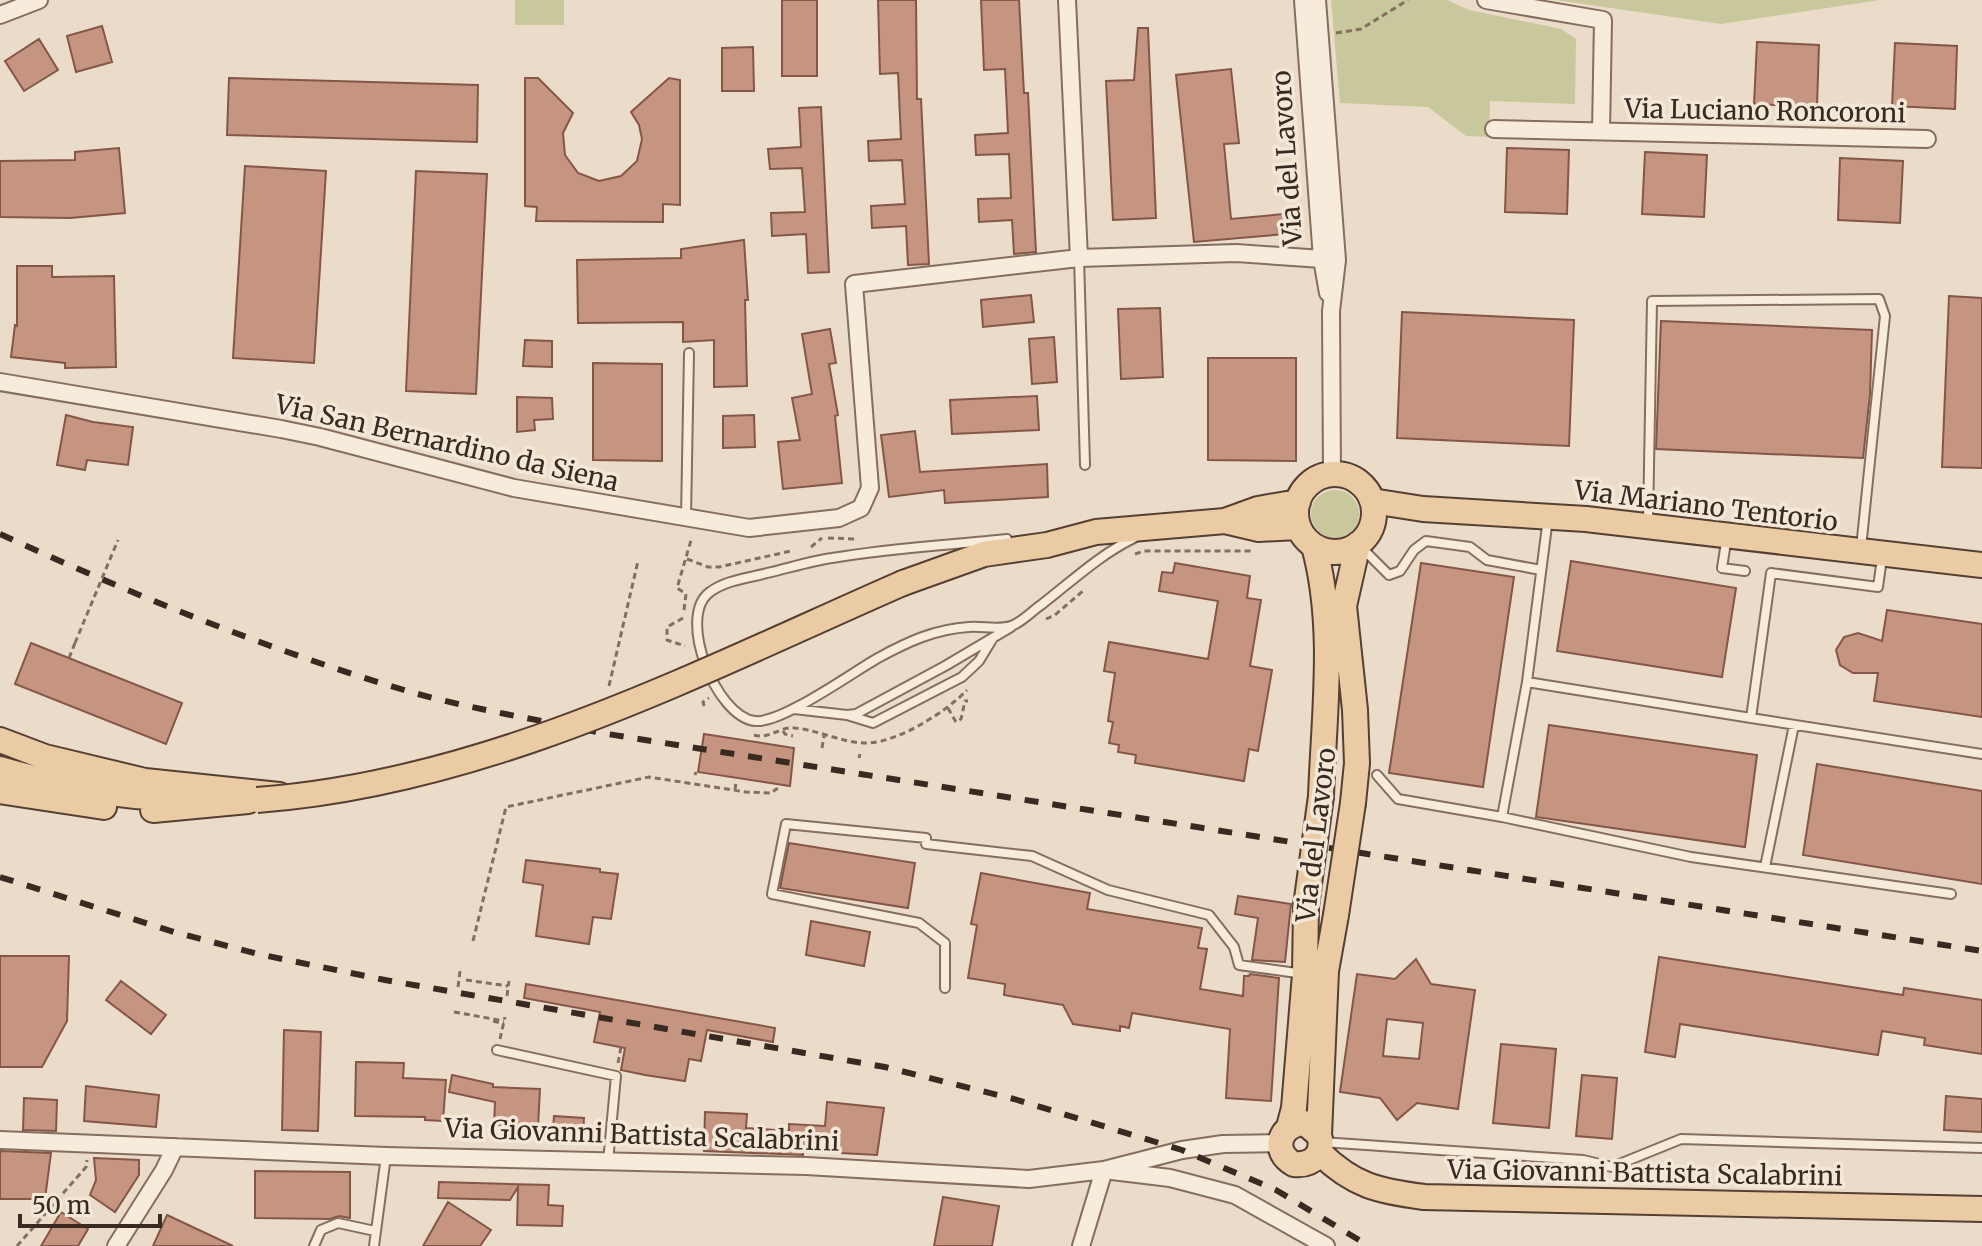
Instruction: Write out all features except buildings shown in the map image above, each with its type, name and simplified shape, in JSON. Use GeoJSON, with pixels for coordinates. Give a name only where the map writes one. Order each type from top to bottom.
{"type":"FeatureCollection","features":[{"type":"Feature","properties":{"kind":"main road"},"geometry":{"type":"LineString","coordinates":[[1225,521],[1306,536],[1336,552],[1348,550],[1367,523],[1357,481],[1345,475],[1332,474],[1310,483],[1298,502],[1296,515],[1306,536]]}},
{"type":"Feature","properties":{"kind":"main road"},"geometry":{"type":"LineString","coordinates":[[0,769],[33,779],[145,796],[257,800],[299,797],[412,776],[482,758],[588,720],[903,583],[984,554],[1047,545],[1096,532],[1225,521],[1258,509],[1298,502]]}},
{"type":"Feature","properties":{"kind":"main road","name":"Via Mariano Tentorio"},"geometry":{"type":"LineString","coordinates":[[1367,523],[1423,509],[1548,516],[1982,565]]}},
{"type":"Feature","properties":{"kind":"main road","name":"Via del Lavoro"},"geometry":{"type":"LineString","coordinates":[[1316,1148],[1326,971],[1357,763],[1344,606],[1367,523]]}},
{"type":"Feature","properties":{"kind":"main road","name":"Via del Lavoro"},"geometry":{"type":"LineString","coordinates":[[1284,1135],[1294,1108],[1305,974],[1306,906],[1321,796],[1327,620],[1321,573],[1306,536]]}},
{"type":"Feature","properties":{"kind":"main road"},"geometry":{"type":"LineString","coordinates":[[0,740],[145,796]]}},
{"type":"Feature","properties":{"kind":"main road"},"geometry":{"type":"LineString","coordinates":[[0,791],[95,807],[145,796],[299,797]]}},
{"type":"Feature","properties":{"kind":"main road"},"geometry":{"type":"LineString","coordinates":[[1284,1135],[1305,1123],[1316,1148]]}},
{"type":"Feature","properties":{"kind":"main road","name":"Via Giovanni Battista Scalabrini"},"geometry":{"type":"LineString","coordinates":[[1284,1135],[1283,1156],[1289,1161],[1316,1148],[1339,1171],[1378,1191],[1424,1197],[1982,1209]]}},
{"type":"Feature","properties":{"kind":"street"},"geometry":{"type":"LineString","coordinates":[[0,15],[39,0]]}},
{"type":"Feature","properties":{"kind":"street"},"geometry":{"type":"LineString","coordinates":[[1067,0],[1079,258]]}},
{"type":"Feature","properties":{"kind":"street","name":"Via del Lavoro"},"geometry":{"type":"LineString","coordinates":[[1303,0],[1322,259],[1331,311]]}},
{"type":"Feature","properties":{"kind":"street","name":"Via del Lavoro"},"geometry":{"type":"LineString","coordinates":[[1317,0],[1337,260],[1331,311],[1332,474]]}},
{"type":"Feature","properties":{"kind":"street","name":"Via Luciano Roncoroni"},"geometry":{"type":"LineString","coordinates":[[1486,0],[1603,20],[1601,131]]}},
{"type":"Feature","properties":{"kind":"street","name":"Via Luciano Roncoroni"},"geometry":{"type":"LineString","coordinates":[[1494,129],[1927,139]]}},
{"type":"Feature","properties":{"kind":"street","name":"Via San Bernardino da Siena"},"geometry":{"type":"LineString","coordinates":[[0,382],[320,437],[514,488],[689,527],[749,528],[824,522],[854,513],[866,502],[870,488],[854,284],[1079,258],[1236,253],[1322,259]]}},
{"type":"Feature","properties":{"kind":"street","name":"Via Giovanni Battista Scalabrini"},"geometry":{"type":"LineString","coordinates":[[0,1140],[386,1156],[806,1166],[1029,1179],[1104,1170],[1182,1150],[1284,1135]]}},
{"type":"Feature","properties":{"kind":"street"},"geometry":{"type":"LineString","coordinates":[[116,1246],[175,1147]]}},
{"type":"Feature","properties":{"kind":"street"},"geometry":{"type":"LineString","coordinates":[[1081,1246],[1104,1170],[1170,1178],[1235,1195],[1326,1246]]}},
{"type":"Feature","properties":{"kind":"lane"},"geometry":{"type":"LineString","coordinates":[[1079,258],[1085,465]]}},
{"type":"Feature","properties":{"kind":"lane"},"geometry":{"type":"LineString","coordinates":[[1648,526],[1652,301],[1879,299],[1885,316],[1871,554],[1878,587],[1771,573],[1751,718]]}},
{"type":"Feature","properties":{"kind":"lane"},"geometry":{"type":"LineString","coordinates":[[689,353],[689,527]]}},
{"type":"Feature","properties":{"kind":"lane"},"geometry":{"type":"LineString","coordinates":[[1502,817],[1527,682],[1548,516]]}},
{"type":"Feature","properties":{"kind":"lane"},"geometry":{"type":"LineString","coordinates":[[1367,523],[1389,575],[1400,571],[1414,550],[1426,541],[1470,547],[1487,560],[1541,570]]}},
{"type":"Feature","properties":{"kind":"lane"},"geometry":{"type":"LineString","coordinates":[[847,715],[856,714],[993,638],[1113,550],[1165,527]]}},
{"type":"Feature","properties":{"kind":"lane"},"geometry":{"type":"LineString","coordinates":[[1727,536],[1722,568],[1745,571]]}},
{"type":"Feature","properties":{"kind":"lane"},"geometry":{"type":"LineString","coordinates":[[1012,626],[948,629],[926,635],[876,659],[793,709],[756,722],[744,718],[724,701],[705,665],[697,628],[699,610],[708,593],[724,584],[831,558],[1018,538],[1047,545]]}},
{"type":"Feature","properties":{"kind":"lane"},"geometry":{"type":"LineString","coordinates":[[793,709],[847,715],[873,723],[962,677],[979,661],[993,638]]}},
{"type":"Feature","properties":{"kind":"lane"},"geometry":{"type":"LineString","coordinates":[[1527,682],[1982,754]]}},
{"type":"Feature","properties":{"kind":"lane"},"geometry":{"type":"LineString","coordinates":[[1765,867],[1794,725]]}},
{"type":"Feature","properties":{"kind":"lane"},"geometry":{"type":"LineString","coordinates":[[1377,775],[1398,799],[1502,817],[1691,857],[1951,894]]}},
{"type":"Feature","properties":{"kind":"lane"},"geometry":{"type":"LineString","coordinates":[[945,988],[945,943],[919,923],[772,894],[786,824],[926,838],[926,844],[1032,856],[1108,890],[1209,915],[1234,947],[1239,965],[1305,974]]}},
{"type":"Feature","properties":{"kind":"lane"},"geometry":{"type":"LineString","coordinates":[[497,1050],[616,1076],[608,1163]]}},
{"type":"Feature","properties":{"kind":"lane"},"geometry":{"type":"LineString","coordinates":[[1316,1148],[1583,1160],[1612,1167],[1681,1139],[1982,1148]]}},
{"type":"Feature","properties":{"kind":"lane"},"geometry":{"type":"LineString","coordinates":[[374,1246],[386,1156]]}},
{"type":"Feature","properties":{"kind":"lane"},"geometry":{"type":"LineString","coordinates":[[314,1246],[321,1230],[338,1223],[375,1231]]}},
{"type":"Feature","properties":{"kind":"path"},"geometry":{"type":"LineString","coordinates":[[1332,34],[1361,29],[1408,0]]}},
{"type":"Feature","properties":{"kind":"path"},"geometry":{"type":"LineString","coordinates":[[689,527],[687,559],[677,588],[686,594],[683,620],[667,627],[667,640],[689,648]]}},
{"type":"Feature","properties":{"kind":"path"},"geometry":{"type":"LineString","coordinates":[[687,559],[708,567],[719,567],[813,547],[822,538]]}},
{"type":"Feature","properties":{"kind":"path"},"geometry":{"type":"LineString","coordinates":[[69,658],[118,540]]}},
{"type":"Feature","properties":{"kind":"path"},"geometry":{"type":"LineString","coordinates":[[609,686],[638,561]]}},
{"type":"Feature","properties":{"kind":"path"},"geometry":{"type":"LineString","coordinates":[[947,707],[956,722],[961,719],[965,692]]}},
{"type":"Feature","properties":{"kind":"path"},"geometry":{"type":"LineString","coordinates":[[704,706],[703,702],[709,698]]}},
{"type":"Feature","properties":{"kind":"path"},"geometry":{"type":"LineString","coordinates":[[886,739],[891,726]]}},
{"type":"Feature","properties":{"kind":"path"},"geometry":{"type":"LineString","coordinates":[[782,731],[793,736]]}},
{"type":"Feature","properties":{"kind":"path"},"geometry":{"type":"LineString","coordinates":[[822,748],[824,735]]}},
{"type":"Feature","properties":{"kind":"path"},"geometry":{"type":"LineString","coordinates":[[473,941],[506,807],[649,777],[735,790],[772,793],[776,789],[782,790]]}},
{"type":"Feature","properties":{"kind":"path"},"geometry":{"type":"LineString","coordinates":[[735,790],[736,782]]}},
{"type":"Feature","properties":{"kind":"path"},"geometry":{"type":"LineString","coordinates":[[458,987],[456,978],[460,971]]}},
{"type":"Feature","properties":{"kind":"path"},"geometry":{"type":"LineString","coordinates":[[466,980],[509,984],[507,996]]}},
{"type":"Feature","properties":{"kind":"path"},"geometry":{"type":"LineString","coordinates":[[448,1013],[504,1021]]}},
{"type":"Feature","properties":{"kind":"path"},"geometry":{"type":"LineString","coordinates":[[462,1016],[504,1021]]}},
{"type":"Feature","properties":{"kind":"path"},"geometry":{"type":"LineString","coordinates":[[497,1050],[504,1021]]}},
{"type":"Feature","properties":{"kind":"path"},"geometry":{"type":"LineString","coordinates":[[17,1246],[86,1167],[88,1144]]}},
{"type":"Feature","properties":{"kind":"green space"},"geometry":{"type":"Polygon","coordinates":[[[515,0],[564,0],[564,25],[515,25],[515,0]]]}},
{"type":"Feature","properties":{"kind":"green space"},"geometry":{"type":"Polygon","coordinates":[[[1331,0],[1447,0],[1469,10],[1561,29],[1576,39],[1575,104],[1490,101],[1489,137],[1466,136],[1428,107],[1340,103],[1331,0]]]}},
{"type":"Feature","properties":{"kind":"green space"},"geometry":{"type":"Polygon","coordinates":[[[1556,0],[1880,0],[1721,24],[1556,0]]]}},
{"type":"Feature","properties":{"kind":"green space"},"geometry":{"type":"Polygon","coordinates":[[[1335,490],[1352,497],[1359,514],[1352,531],[1335,538],[1318,531],[1311,514],[1318,497],[1335,490]]]}},
{"type":"Feature","properties":{"kind":"railway"},"geometry":{"type":"LineString","coordinates":[[0,534],[149,599],[250,638],[404,690],[478,708],[601,733],[1982,951]]}},
{"type":"Feature","properties":{"kind":"railway"},"geometry":{"type":"LineString","coordinates":[[0,877],[174,932],[258,954],[385,980],[885,1067],[1014,1099],[1182,1150],[1276,1190],[1369,1246]]}}]}
